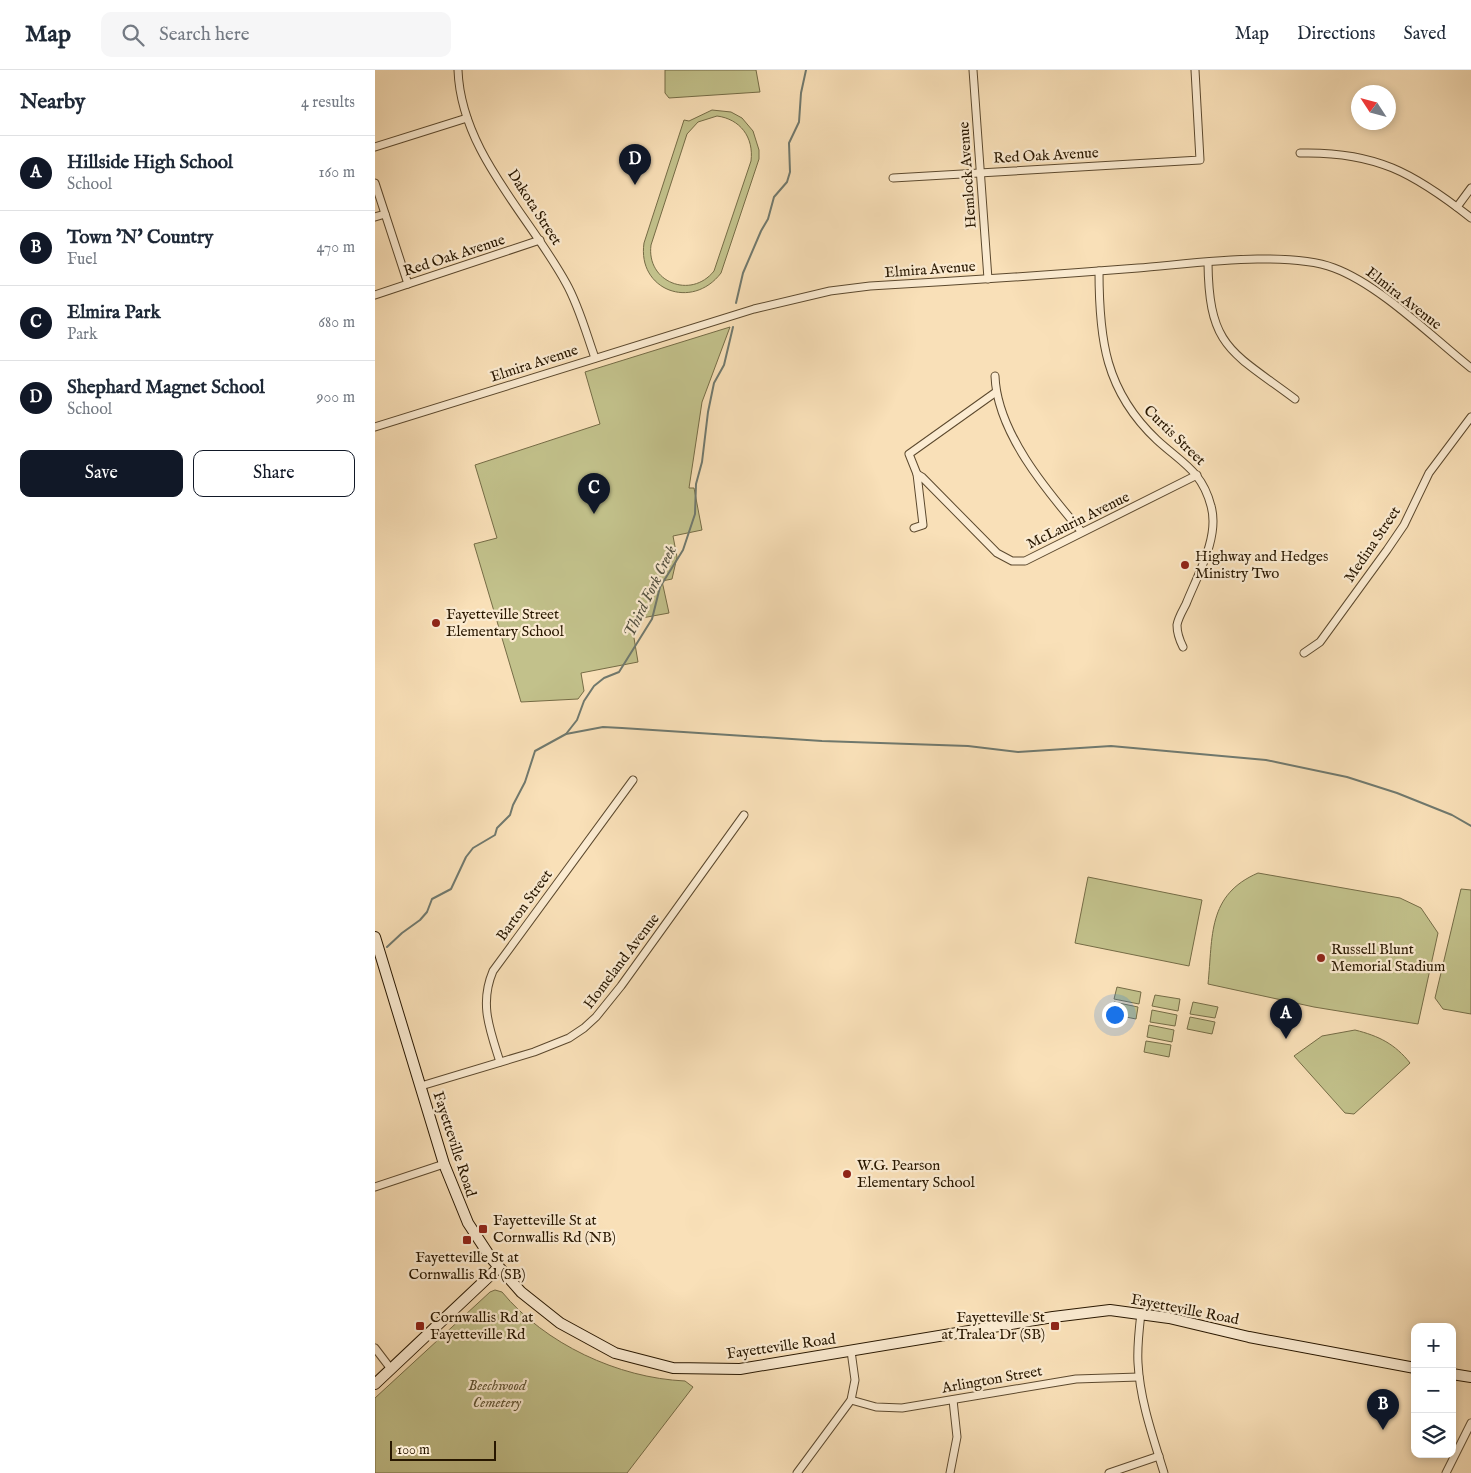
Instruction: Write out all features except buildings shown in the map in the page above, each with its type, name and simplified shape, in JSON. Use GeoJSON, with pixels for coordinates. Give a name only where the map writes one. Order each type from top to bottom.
{"type":"FeatureCollection","features":[{"type":"Feature","properties":{"kind":"main road","name":"Fayetteville Road"},"geometry":{"type":"LineString","coordinates":[[375,937],[444,1164],[468,1223],[498,1268],[521,1292],[559,1323],[610,1351],[641,1362],[673,1368],[741,1369],[1100,1311],[1141,1313],[1249,1337],[1411,1367]]}},
{"type":"Feature","properties":{"kind":"main road"},"geometry":{"type":"LineString","coordinates":[[375,1384],[498,1268]]}},
{"type":"Feature","properties":{"kind":"main road"},"geometry":{"type":"LineString","coordinates":[[1456,1375],[1471,1377]]}},
{"type":"Feature","properties":{"kind":"street","name":"Dakota Street"},"geometry":{"type":"LineString","coordinates":[[458,70],[460,89],[467,118],[484,155],[540,240],[573,297],[595,358]]}},
{"type":"Feature","properties":{"kind":"street","name":"Hemlock Avenue"},"geometry":{"type":"LineString","coordinates":[[973,70],[988,279]]}},
{"type":"Feature","properties":{"kind":"street","name":"Red Oak Avenue"},"geometry":{"type":"LineString","coordinates":[[893,178],[1200,160],[1195,70]]}},
{"type":"Feature","properties":{"kind":"street"},"geometry":{"type":"LineString","coordinates":[[375,147],[467,118]]}},
{"type":"Feature","properties":{"kind":"street"},"geometry":{"type":"LineString","coordinates":[[1300,153],[1348,155],[1389,165],[1423,182],[1471,218]]}},
{"type":"Feature","properties":{"kind":"street"},"geometry":{"type":"LineString","coordinates":[[375,183],[408,284]]}},
{"type":"Feature","properties":{"kind":"street"},"geometry":{"type":"LineString","coordinates":[[1457,207],[1471,188]]}},
{"type":"Feature","properties":{"kind":"street"},"geometry":{"type":"LineString","coordinates":[[375,217],[385,214]]}},
{"type":"Feature","properties":{"kind":"street","name":"Red Oak Avenue"},"geometry":{"type":"LineString","coordinates":[[375,295],[540,240]]}},
{"type":"Feature","properties":{"kind":"street","name":"Elmira Avenue"},"geometry":{"type":"LineString","coordinates":[[375,428],[746,312],[830,291],[870,286],[1208,262],[1296,260],[1315,262],[1342,271],[1374,289],[1471,368]]}},
{"type":"Feature","properties":{"kind":"street"},"geometry":{"type":"LineString","coordinates":[[1208,262],[1210,306],[1218,332],[1238,357],[1295,398]]}},
{"type":"Feature","properties":{"kind":"street","name":"Curtis Street"},"geometry":{"type":"LineString","coordinates":[[1099,271],[1099,313],[1104,349],[1111,376],[1141,424],[1197,475],[1206,489],[1213,520],[1206,551],[1177,624],[1183,647]]}},
{"type":"Feature","properties":{"kind":"street"},"geometry":{"type":"LineString","coordinates":[[995,376],[995,392],[1012,435],[1039,477],[1081,531]]}},
{"type":"Feature","properties":{"kind":"street"},"geometry":{"type":"LineString","coordinates":[[914,528],[923,525],[917,474],[909,454],[995,392]]}},
{"type":"Feature","properties":{"kind":"street","name":"Medina Street"},"geometry":{"type":"LineString","coordinates":[[1304,653],[1321,642],[1393,542],[1404,525],[1429,473],[1471,417]]}},
{"type":"Feature","properties":{"kind":"street","name":"McLaurin Avenue"},"geometry":{"type":"LineString","coordinates":[[917,474],[923,477],[997,553],[1012,561],[1030,560],[1081,531],[1197,475]]}},
{"type":"Feature","properties":{"kind":"street","name":"Barton Street"},"geometry":{"type":"LineString","coordinates":[[500,1062],[485,1010],[486,992],[493,971],[633,780]]}},
{"type":"Feature","properties":{"kind":"street","name":"Homeland Avenue"},"geometry":{"type":"LineString","coordinates":[[421,1086],[500,1062],[569,1038],[596,1017],[744,815]]}},
{"type":"Feature","properties":{"kind":"street"},"geometry":{"type":"LineString","coordinates":[[375,1187],[444,1164]]}},
{"type":"Feature","properties":{"kind":"street"},"geometry":{"type":"LineString","coordinates":[[1141,1313],[1138,1345],[1139,1377],[1146,1416],[1164,1473]]}},
{"type":"Feature","properties":{"kind":"street"},"geometry":{"type":"LineString","coordinates":[[375,1348],[391,1369]]}},
{"type":"Feature","properties":{"kind":"street"},"geometry":{"type":"LineString","coordinates":[[797,1473],[851,1400],[855,1380],[851,1351]]}},
{"type":"Feature","properties":{"kind":"street","name":"Arlington Street"},"geometry":{"type":"LineString","coordinates":[[851,1400],[869,1406],[893,1408],[1076,1379],[1139,1377]]}},
{"type":"Feature","properties":{"kind":"street"},"geometry":{"type":"LineString","coordinates":[[950,1473],[957,1437],[953,1400]]}},
{"type":"Feature","properties":{"kind":"street"},"geometry":{"type":"LineString","coordinates":[[1446,1473],[1471,1423]]}},
{"type":"Feature","properties":{"kind":"street"},"geometry":{"type":"LineString","coordinates":[[1109,1473],[1159,1456]]}},
{"type":"Feature","properties":{"kind":"green space"},"geometry":{"type":"Polygon","coordinates":[[[665,70],[756,70],[760,92],[669,98],[665,93],[665,70]]]}},
{"type":"Feature","properties":{"kind":"green space"},"geometry":{"type":"Polygon","coordinates":[[[712,110],[731,112],[742,118],[753,131],[759,150],[759,159],[721,273],[709,285],[696,291],[682,293],[669,290],[658,283],[649,273],[644,259],[644,243],[684,120],[689,121],[712,110]],[[717,116],[698,122],[687,134],[651,245],[651,258],[655,269],[672,283],[694,284],[704,280],[714,271],[751,161],[748,137],[739,125],[717,116]]]}},
{"type":"Feature","properties":{"kind":"green space"},"geometry":{"type":"Polygon","coordinates":[[[730,327],[702,402],[689,488],[694,488],[702,530],[673,536],[677,557],[672,579],[662,581],[669,613],[631,620],[638,662],[581,673],[584,691],[578,699],[521,702],[474,544],[497,538],[475,465],[600,424],[585,372],[730,327]]]}},
{"type":"Feature","properties":{"kind":"green space","name":"Russell Blunt Memorial Stadium"},"geometry":{"type":"Polygon","coordinates":[[[1258,873],[1400,898],[1421,908],[1438,933],[1418,1024],[1314,1007],[1208,984],[1213,934],[1221,905],[1229,893],[1241,882],[1258,873]]]}},
{"type":"Feature","properties":{"kind":"green space"},"geometry":{"type":"Polygon","coordinates":[[[1088,877],[1202,900],[1189,966],[1075,943],[1088,877]]]}},
{"type":"Feature","properties":{"kind":"green space"},"geometry":{"type":"Polygon","coordinates":[[[1461,889],[1471,890],[1471,1014],[1443,1009],[1435,998],[1461,889]]]}},
{"type":"Feature","properties":{"kind":"green space"},"geometry":{"type":"Polygon","coordinates":[[[1117,987],[1141,992],[1139,1004],[1114,999],[1117,987]]]}},
{"type":"Feature","properties":{"kind":"green space"},"geometry":{"type":"Polygon","coordinates":[[[1155,995],[1180,999],[1178,1011],[1152,1006],[1155,995]]]}},
{"type":"Feature","properties":{"kind":"green space"},"geometry":{"type":"Polygon","coordinates":[[[1114,1002],[1138,1007],[1136,1019],[1111,1014],[1114,1002]]]}},
{"type":"Feature","properties":{"kind":"green space"},"geometry":{"type":"Polygon","coordinates":[[[1193,1002],[1218,1007],[1215,1018],[1190,1014],[1193,1002]]]}},
{"type":"Feature","properties":{"kind":"green space"},"geometry":{"type":"Polygon","coordinates":[[[1152,1010],[1177,1015],[1175,1026],[1150,1022],[1152,1010]]]}},
{"type":"Feature","properties":{"kind":"green space"},"geometry":{"type":"Polygon","coordinates":[[[1190,1017],[1215,1022],[1212,1034],[1187,1029],[1190,1017]]]}},
{"type":"Feature","properties":{"kind":"green space"},"geometry":{"type":"Polygon","coordinates":[[[1149,1025],[1174,1030],[1172,1042],[1147,1037],[1149,1025]]]}},
{"type":"Feature","properties":{"kind":"green space"},"geometry":{"type":"Polygon","coordinates":[[[1355,1030],[1386,1042],[1410,1063],[1354,1114],[1345,1113],[1294,1056],[1322,1036],[1355,1030]]]}},
{"type":"Feature","properties":{"kind":"green space"},"geometry":{"type":"Polygon","coordinates":[[[1146,1041],[1171,1045],[1169,1057],[1144,1052],[1146,1041]]]}},
{"type":"Feature","properties":{"kind":"green space","name":"Beechwood Cemetery"},"geometry":{"type":"Polygon","coordinates":[[[495,1290],[502,1292],[519,1311],[539,1327],[585,1355],[634,1373],[685,1381],[693,1387],[627,1473],[375,1473],[375,1398],[490,1292],[495,1290]]]}},
{"type":"Feature","properties":{"kind":"waterway","name":"Third Fork Creek"},"geometry":{"type":"LineString","coordinates":[[736,303],[743,273],[768,219],[774,197],[787,182],[790,172],[789,143],[799,122],[801,93],[806,70]]}},
{"type":"Feature","properties":{"kind":"waterway","name":"Third Fork Creek"},"geometry":{"type":"LineString","coordinates":[[387,947],[420,920],[427,912],[432,899],[451,889],[466,857],[473,848],[495,835],[497,828],[510,815],[525,782],[535,751],[566,734],[577,720],[584,701],[594,686],[604,678],[619,672],[652,619],[660,587],[683,550],[695,514],[696,484],[702,462],[708,412],[714,383],[724,365],[733,327]]}},
{"type":"Feature","properties":{"kind":"waterway"},"geometry":{"type":"LineString","coordinates":[[566,734],[603,727],[822,741],[968,746],[1018,752],[1111,746],[1266,760],[1347,777],[1397,793],[1452,815],[1471,826]]}},
{"type":"Feature","properties":{"kind":"place","name":"Shephard Magnet School"},"geometry":{"type":"Point","coordinates":[635,185]}},
{"type":"Feature","properties":{"kind":"place","name":"Elmira Park"},"geometry":{"type":"Point","coordinates":[594,514]}},
{"type":"Feature","properties":{"kind":"place","name":"Highway and Hedges Ministry Two"},"geometry":{"type":"Point","coordinates":[1185,565]}},
{"type":"Feature","properties":{"kind":"place","name":"Fayetteville Street Elementary School"},"geometry":{"type":"Point","coordinates":[436,623]}},
{"type":"Feature","properties":{"kind":"place","name":"Russell Blunt Memorial Stadium"},"geometry":{"type":"Point","coordinates":[1321,958]}},
{"type":"Feature","properties":{"kind":"place","name":"Hillside High School"},"geometry":{"type":"Point","coordinates":[1286,1039]}},
{"type":"Feature","properties":{"kind":"place","name":"W.G. Pearson Elementary School"},"geometry":{"type":"Point","coordinates":[847,1174]}},
{"type":"Feature","properties":{"kind":"place","name":"Fayetteville St at Cornwallis Rd (NB)"},"geometry":{"type":"Point","coordinates":[483,1229]}},
{"type":"Feature","properties":{"kind":"place","name":"Fayetteville St at Cornwallis Rd (SB)"},"geometry":{"type":"Point","coordinates":[467,1240]}},
{"type":"Feature","properties":{"kind":"place","name":"Cornwallis Rd at Fayetteville Rd"},"geometry":{"type":"Point","coordinates":[420,1326]}},
{"type":"Feature","properties":{"kind":"place","name":"Fayetteville St at Tralea Dr (SB)"},"geometry":{"type":"Point","coordinates":[1055,1326]}},
{"type":"Feature","properties":{"kind":"place","name":"Town 'N' Country"},"geometry":{"type":"Point","coordinates":[1383,1430]}}]}
